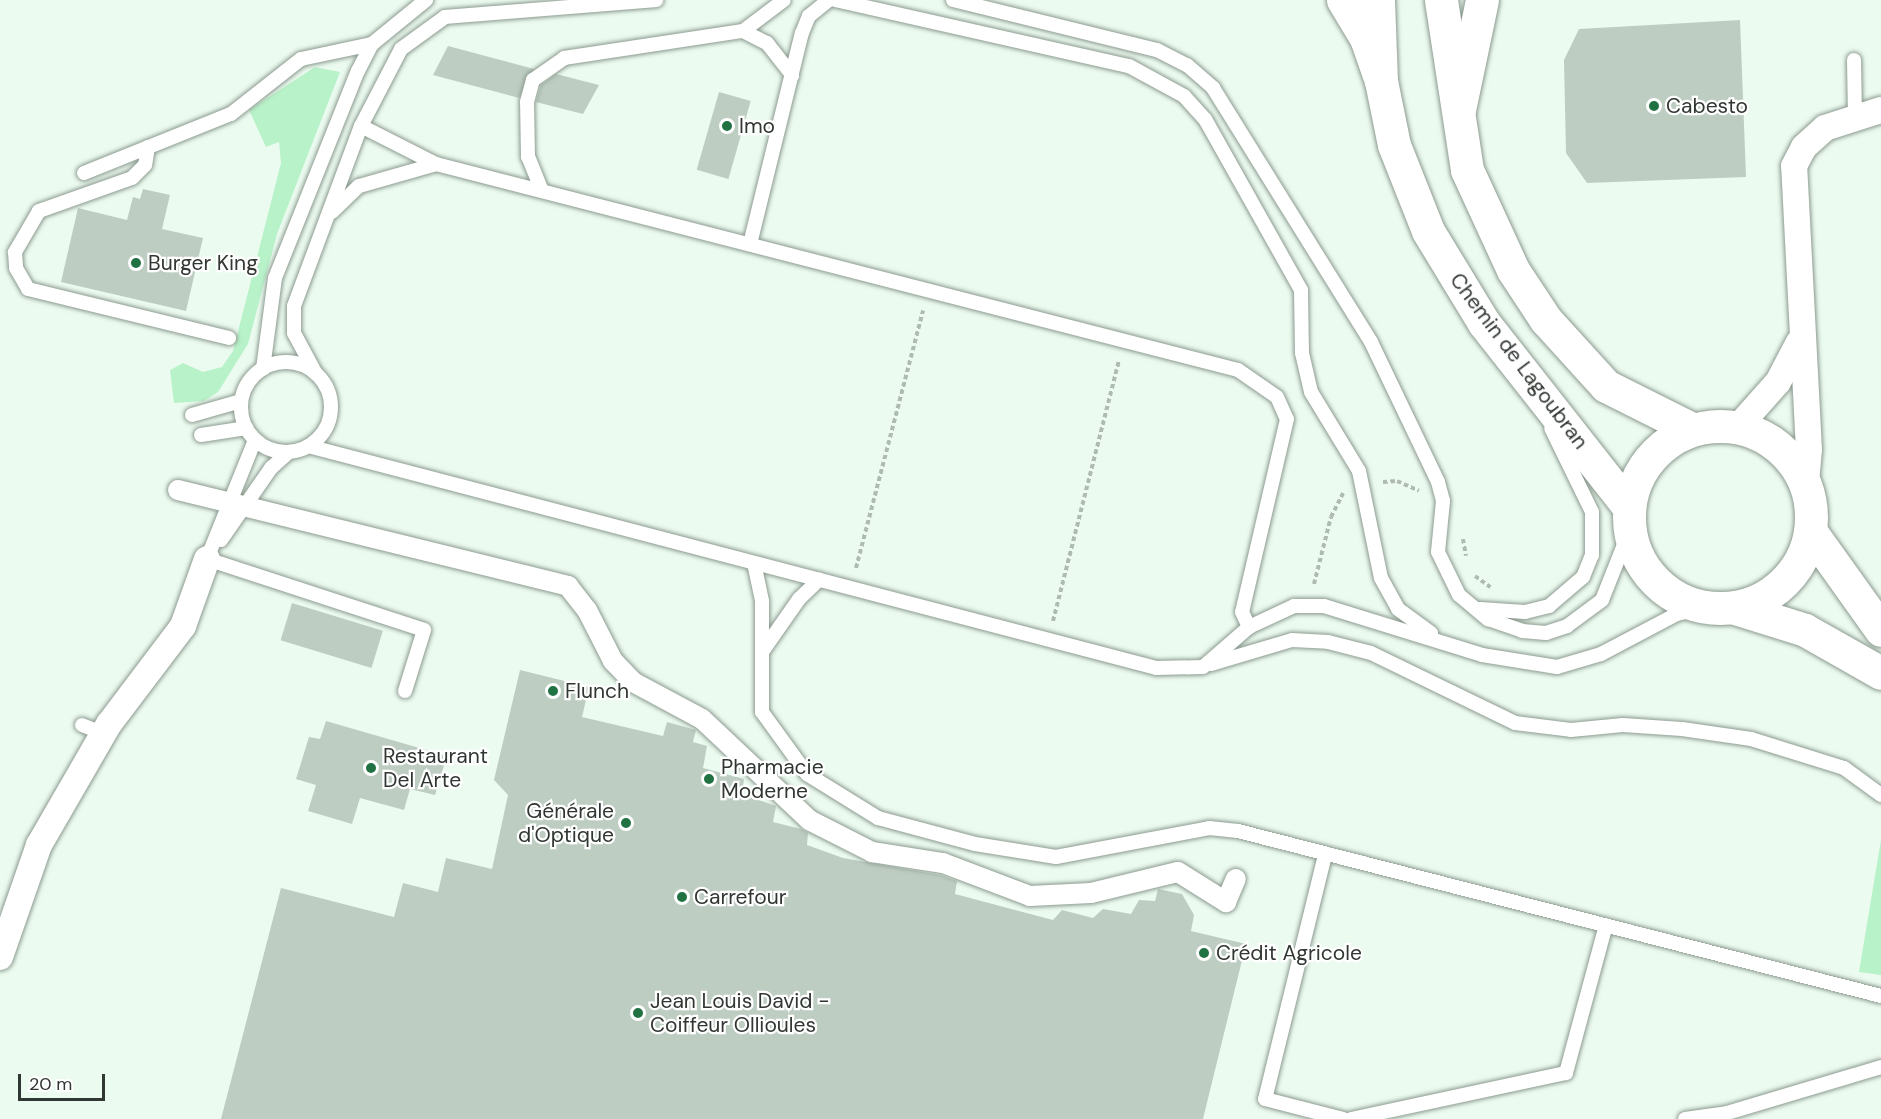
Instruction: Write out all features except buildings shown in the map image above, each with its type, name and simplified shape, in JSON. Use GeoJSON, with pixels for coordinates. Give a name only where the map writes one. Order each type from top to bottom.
{"type":"FeatureCollection","features":[{"type":"Feature","properties":{"kind":"main road"},"geometry":{"type":"LineString","coordinates":[[1343,0],[1366,38],[1381,81]]}},
{"type":"Feature","properties":{"kind":"main road","name":"Chemin de Lagoubran"},"geometry":{"type":"LineString","coordinates":[[1378,0],[1381,81],[1394,145],[1428,231],[1453,278],[1629,519]]}},
{"type":"Feature","properties":{"kind":"main road"},"geometry":{"type":"LineString","coordinates":[[1441,0],[1467,170],[1489,223],[1546,320],[1606,386],[1692,429]]}},
{"type":"Feature","properties":{"kind":"main road"},"geometry":{"type":"LineString","coordinates":[[1459,110],[1482,0]]}},
{"type":"Feature","properties":{"kind":"main road"},"geometry":{"type":"LineString","coordinates":[[1720,608],[1757,601],[1785,581],[1804,554],[1811,532],[1806,483],[1790,457],[1767,438],[1738,427],[1692,429],[1656,450],[1643,467],[1629,519],[1655,582],[1720,608],[1805,630],[1881,673]]}},
{"type":"Feature","properties":{"kind":"main road"},"geometry":{"type":"LineString","coordinates":[[1811,532],[1881,630]]}},
{"type":"Feature","properties":{"kind":"street"},"geometry":{"type":"LineString","coordinates":[[1806,483],[1809,450],[1799,342],[1804,226],[1794,166],[1804,147],[1825,128],[1854,116],[1881,110]]}},
{"type":"Feature","properties":{"kind":"street"},"geometry":{"type":"LineString","coordinates":[[1738,427],[1778,382],[1799,342]]}},
{"type":"Feature","properties":{"kind":"street"},"geometry":{"type":"LineString","coordinates":[[178,490],[568,586],[613,661],[633,682],[702,719],[754,762],[809,820],[872,852],[943,863],[1030,896],[1091,893],[1178,872],[1226,902],[1236,879]]}},
{"type":"Feature","properties":{"kind":"street"},"geometry":{"type":"LineString","coordinates":[[0,957],[39,845],[93,730],[183,626],[207,559]]}},
{"type":"Feature","properties":{"kind":"lane"},"geometry":{"type":"LineString","coordinates":[[263,369],[274,278],[372,45],[426,0]]}},
{"type":"Feature","properties":{"kind":"lane"},"geometry":{"type":"LineString","coordinates":[[238,503],[289,452],[308,446],[322,434],[331,414],[325,385],[316,374],[294,333],[294,306],[362,126],[401,49],[445,18],[656,0]]}},
{"type":"Feature","properties":{"kind":"lane"},"geometry":{"type":"LineString","coordinates":[[542,191],[528,157],[527,102],[533,80],[564,57],[743,32],[784,0]]}},
{"type":"Feature","properties":{"kind":"lane"},"geometry":{"type":"LineString","coordinates":[[750,244],[809,16],[829,0]]}},
{"type":"Feature","properties":{"kind":"lane"},"geometry":{"type":"LineString","coordinates":[[835,0],[1129,66],[1184,96],[1205,119],[1301,290],[1302,353],[1311,392],[1359,471],[1388,594],[1412,621],[1453,646]]}},
{"type":"Feature","properties":{"kind":"lane"},"geometry":{"type":"LineString","coordinates":[[953,0],[1156,50],[1187,65],[1213,88],[1371,342],[1438,482],[1443,501],[1438,552],[1459,595],[1501,627],[1546,633],[1567,626],[1602,600],[1629,519]]}},
{"type":"Feature","properties":{"kind":"lane"},"geometry":{"type":"LineString","coordinates":[[743,32],[767,43],[792,75]]}},
{"type":"Feature","properties":{"kind":"lane"},"geometry":{"type":"LineString","coordinates":[[84,173],[231,114],[301,59],[372,45]]}},
{"type":"Feature","properties":{"kind":"lane"},"geometry":{"type":"LineString","coordinates":[[1854,60],[1854,116]]}},
{"type":"Feature","properties":{"kind":"lane"},"geometry":{"type":"LineString","coordinates":[[362,126],[436,164],[1238,369],[1277,396],[1287,419],[1242,612],[1249,627]]}},
{"type":"Feature","properties":{"kind":"lane"},"geometry":{"type":"LineString","coordinates":[[148,147],[145,165],[132,178],[39,211],[15,252],[16,268],[28,290],[229,338]]}},
{"type":"Feature","properties":{"kind":"lane"},"geometry":{"type":"LineString","coordinates":[[327,219],[359,186],[436,164]]}},
{"type":"Feature","properties":{"kind":"lane"},"geometry":{"type":"LineString","coordinates":[[289,452],[255,440],[246,428],[241,401],[253,377],[263,369],[291,362],[316,374]]}},
{"type":"Feature","properties":{"kind":"lane"},"geometry":{"type":"LineString","coordinates":[[1480,609],[1525,612],[1549,606],[1572,591],[1592,555],[1592,512],[1539,395]]}},
{"type":"Feature","properties":{"kind":"lane"},"geometry":{"type":"LineString","coordinates":[[192,415],[241,401]]}},
{"type":"Feature","properties":{"kind":"lane"},"geometry":{"type":"LineString","coordinates":[[201,435],[246,428]]}},
{"type":"Feature","properties":{"kind":"lane"},"geometry":{"type":"LineString","coordinates":[[255,440],[238,503],[207,559],[424,630],[405,691]]}},
{"type":"Feature","properties":{"kind":"lane"},"geometry":{"type":"LineString","coordinates":[[308,446],[1156,668],[1203,667],[1292,640],[1328,642],[1371,653],[1515,723],[1571,730],[1623,725],[1682,729],[1751,739],[1844,768],[1881,795]]}},
{"type":"Feature","properties":{"kind":"lane"},"geometry":{"type":"LineString","coordinates":[[754,563],[762,602],[762,712],[783,748],[832,793],[878,818],[975,844],[1056,857],[1209,828],[1606,925],[1881,996]]}},
{"type":"Feature","properties":{"kind":"lane"},"geometry":{"type":"LineString","coordinates":[[761,654],[799,598],[819,580]]}},
{"type":"Feature","properties":{"kind":"lane"},"geometry":{"type":"LineString","coordinates":[[1203,667],[1249,627],[1294,606],[1324,606],[1453,646],[1557,667],[1601,654],[1677,614],[1720,608]]}},
{"type":"Feature","properties":{"kind":"lane"},"geometry":{"type":"LineString","coordinates":[[1325,855],[1265,1099],[1343,1119]]}},
{"type":"Feature","properties":{"kind":"lane"},"geometry":{"type":"LineString","coordinates":[[1351,1119],[1566,1072],[1606,925]]}},
{"type":"Feature","properties":{"kind":"lane"},"geometry":{"type":"LineString","coordinates":[[1685,1119],[1727,1113],[1881,1067]]}},
{"type":"Feature","properties":{"kind":"path"},"geometry":{"type":"LineString","coordinates":[[851,589],[923,309],[918,288]]}},
{"type":"Feature","properties":{"kind":"path"},"geometry":{"type":"LineString","coordinates":[[1048,640],[1124,340]]}},
{"type":"Feature","properties":{"kind":"green space"},"geometry":{"type":"Polygon","coordinates":[[[315,67],[340,72],[277,234],[248,344],[218,392],[204,401],[174,403],[170,370],[183,363],[203,372],[222,367],[233,351],[281,163],[279,142],[266,147],[249,110],[315,67]]]}},
{"type":"Feature","properties":{"kind":"green space"},"geometry":{"type":"Polygon","coordinates":[[[1881,840],[1881,975],[1859,972],[1881,840]]]}},
{"type":"Feature","properties":{"kind":"place","name":"Cabesto"},"geometry":{"type":"Point","coordinates":[1654,106]}},
{"type":"Feature","properties":{"kind":"place","name":"Imo"},"geometry":{"type":"Point","coordinates":[727,126]}},
{"type":"Feature","properties":{"kind":"place","name":"Burger King"},"geometry":{"type":"Point","coordinates":[136,263]}},
{"type":"Feature","properties":{"kind":"place","name":"Flunch"},"geometry":{"type":"Point","coordinates":[553,691]}},
{"type":"Feature","properties":{"kind":"place","name":"Restaurant Del Arte"},"geometry":{"type":"Point","coordinates":[371,768]}},
{"type":"Feature","properties":{"kind":"place","name":"Pharmacie Moderne"},"geometry":{"type":"Point","coordinates":[709,779]}},
{"type":"Feature","properties":{"kind":"place","name":"Générale d'Optique"},"geometry":{"type":"Point","coordinates":[626,823]}},
{"type":"Feature","properties":{"kind":"place","name":"Carrefour"},"geometry":{"type":"Point","coordinates":[682,897]}},
{"type":"Feature","properties":{"kind":"place","name":"Crédit Agricole"},"geometry":{"type":"Point","coordinates":[1204,953]}},
{"type":"Feature","properties":{"kind":"place","name":"Jean Louis David - Coiffeur Ollioules"},"geometry":{"type":"Point","coordinates":[638,1013]}}]}
